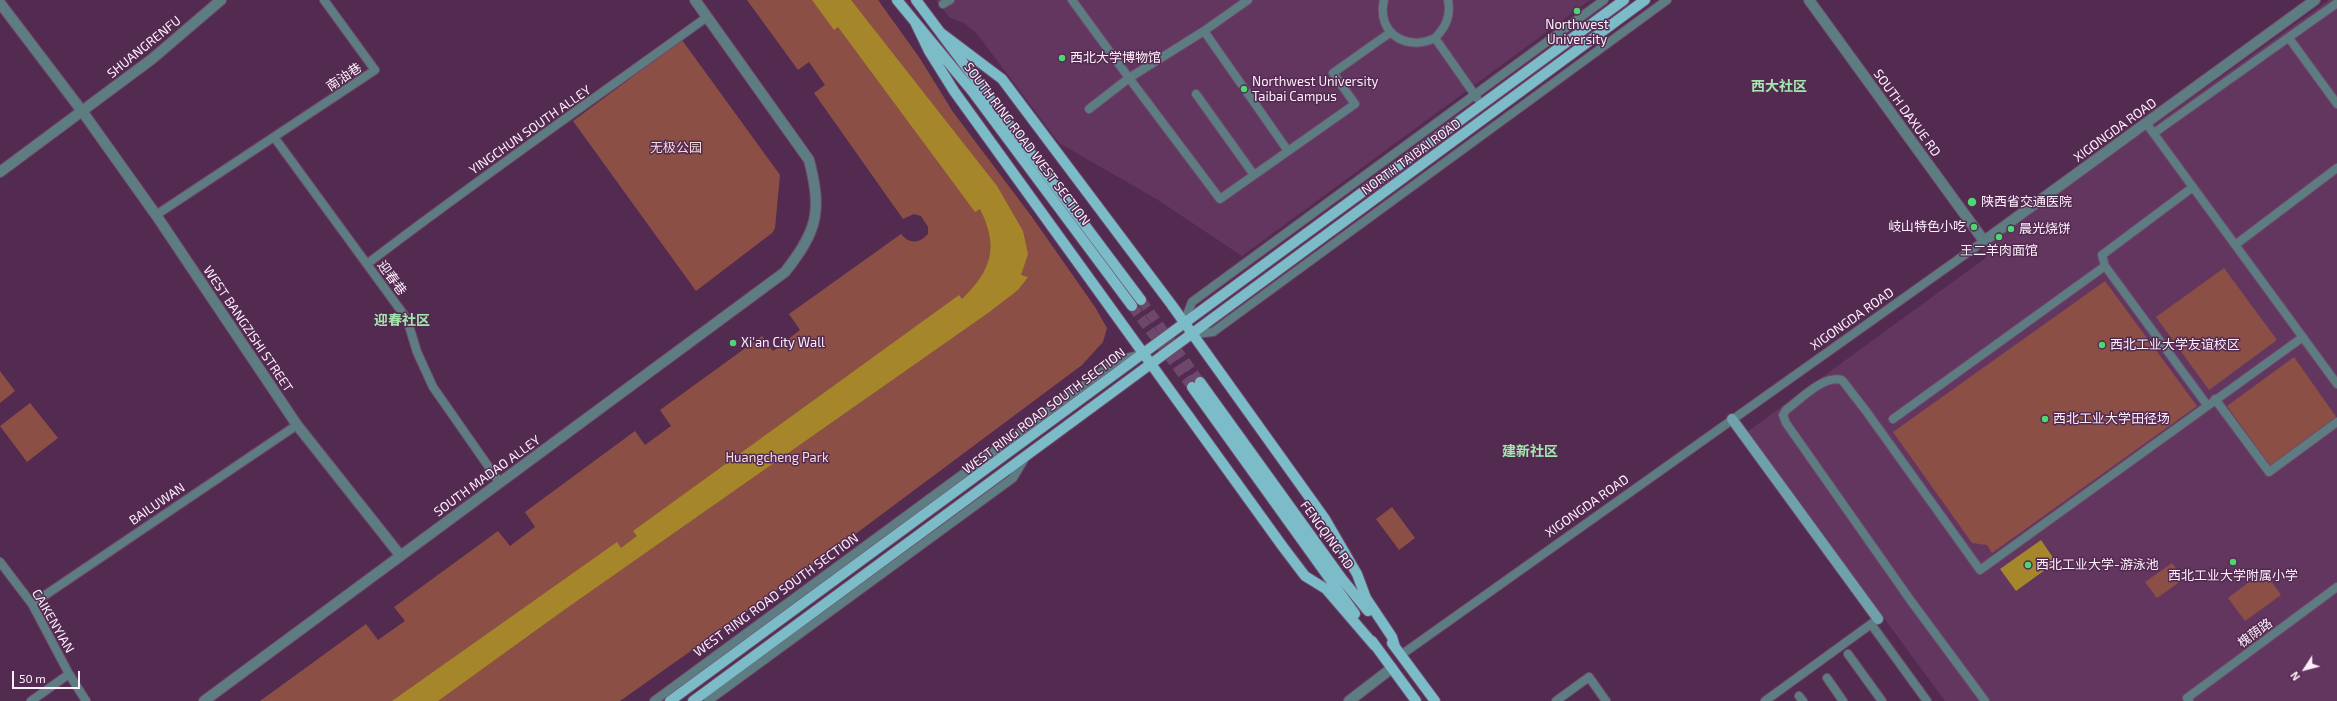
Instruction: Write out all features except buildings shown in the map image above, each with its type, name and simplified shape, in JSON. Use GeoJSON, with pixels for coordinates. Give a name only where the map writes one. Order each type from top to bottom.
{"type":"FeatureCollection","features":[{"type":"Feature","properties":{"kind":"main road","name":"SOUTH RING ROAD WEST SECTION"},"geometry":{"type":"LineString","coordinates":[[897,0],[972,91],[1132,306]]}},
{"type":"Feature","properties":{"kind":"main road","name":"SOUTH RING ROAD WEST SECTION"},"geometry":{"type":"LineString","coordinates":[[916,0],[1141,300]]}},
{"type":"Feature","properties":{"kind":"main road","name":"NORTH TAIBAI ROAD"},"geometry":{"type":"LineString","coordinates":[[1142,354],[1624,0]]}},
{"type":"Feature","properties":{"kind":"main road","name":"NORTH TAIBAI ROAD"},"geometry":{"type":"LineString","coordinates":[[1193,334],[1645,0]]}},
{"type":"Feature","properties":{"kind":"main road"},"geometry":{"type":"LineString","coordinates":[[915,22],[928,51],[954,91],[1150,366],[1305,576],[1326,589],[1375,646]]}},
{"type":"Feature","properties":{"kind":"main road"},"geometry":{"type":"LineString","coordinates":[[941,33],[1002,79],[1193,334],[1325,519],[1357,574],[1366,598],[1392,637],[1398,651]]}},
{"type":"Feature","properties":{"kind":"main road","name":"WEST RING ROAD SOUTH SECTION"},"geometry":{"type":"LineString","coordinates":[[693,701],[1193,334]]}},
{"type":"Feature","properties":{"kind":"main road","name":"WEST RING ROAD SOUTH SECTION"},"geometry":{"type":"LineString","coordinates":[[670,701],[984,472],[1142,354]]}},
{"type":"Feature","properties":{"kind":"main road","name":"FENGQING RD"},"geometry":{"type":"LineString","coordinates":[[1416,701],[1375,646],[1358,618],[1196,384],[1435,701]]}},
{"type":"Feature","properties":{"kind":"main road"},"geometry":{"type":"LineString","coordinates":[[1732,419],[1874,622]]}},
{"type":"Feature","properties":{"kind":"street","name":"SHUANGRENFU"},"geometry":{"type":"LineString","coordinates":[[0,172],[152,59],[221,0]]}},
{"type":"Feature","properties":{"kind":"street","name":"南油巷"},"geometry":{"type":"LineString","coordinates":[[274,137],[375,70],[324,0]]}},
{"type":"Feature","properties":{"kind":"street","name":"SOUTH MADAO ALLEY"},"geometry":{"type":"LineString","coordinates":[[204,701],[785,272],[804,248],[815,220],[817,189],[809,160],[695,0]]}},
{"type":"Feature","properties":{"kind":"street"},"geometry":{"type":"LineString","coordinates":[[1072,0],[1220,199],[1355,104],[1333,73],[1391,32]]}},
{"type":"Feature","properties":{"kind":"street"},"geometry":{"type":"LineString","coordinates":[[1089,109],[1129,78],[1204,31],[1248,0]]}},
{"type":"Feature","properties":{"kind":"street"},"geometry":{"type":"LineString","coordinates":[[1384,0],[1383,18],[1391,32],[1406,42],[1419,43],[1435,38],[1443,30],[1449,17],[1448,0]]}},
{"type":"Feature","properties":{"kind":"street"},"geometry":{"type":"LineString","coordinates":[[1184,323],[1192,302],[1604,0]]}},
{"type":"Feature","properties":{"kind":"street"},"geometry":{"type":"LineString","coordinates":[[1193,334],[1213,332],[1667,0]]}},
{"type":"Feature","properties":{"kind":"street","name":"SOUTH DAXUE RD"},"geometry":{"type":"LineString","coordinates":[[1810,0],[1984,241]]}},
{"type":"Feature","properties":{"kind":"street","name":"XIGONGDA ROAD"},"geometry":{"type":"LineString","coordinates":[[1398,651],[1732,419],[1984,241],[2315,0]]}},
{"type":"Feature","properties":{"kind":"street"},"geometry":{"type":"LineString","coordinates":[[2154,133],[2289,38],[2337,2]]}},
{"type":"Feature","properties":{"kind":"street","name":"WEST BANGZISHI STREET"},"geometry":{"type":"LineString","coordinates":[[0,3],[82,111],[156,215],[297,425],[400,555]]}},
{"type":"Feature","properties":{"kind":"street","name":"YINGCHUN SOUTH ALLEY"},"geometry":{"type":"LineString","coordinates":[[367,264],[436,211],[542,138],[707,17]]}},
{"type":"Feature","properties":{"kind":"street"},"geometry":{"type":"LineString","coordinates":[[1204,31],[1288,151]]}},
{"type":"Feature","properties":{"kind":"street"},"geometry":{"type":"LineString","coordinates":[[1435,38],[1481,104]]}},
{"type":"Feature","properties":{"kind":"street"},"geometry":{"type":"LineString","coordinates":[[2289,38],[2337,104]]}},
{"type":"Feature","properties":{"kind":"street"},"geometry":{"type":"LineString","coordinates":[[1196,94],[1254,175]]}},
{"type":"Feature","properties":{"kind":"street"},"geometry":{"type":"LineString","coordinates":[[2146,123],[2337,384]]}},
{"type":"Feature","properties":{"kind":"street"},"geometry":{"type":"LineString","coordinates":[[156,215],[274,137]]}},
{"type":"Feature","properties":{"kind":"street","name":"迎春巷"},"geometry":{"type":"LineString","coordinates":[[274,137],[407,319],[417,352],[433,387],[500,483]]}},
{"type":"Feature","properties":{"kind":"street"},"geometry":{"type":"LineString","coordinates":[[2236,245],[2337,168]]}},
{"type":"Feature","properties":{"kind":"street"},"geometry":{"type":"LineString","coordinates":[[2193,187],[2102,255],[2105,266],[2207,405]]}},
{"type":"Feature","properties":{"kind":"street"},"geometry":{"type":"LineString","coordinates":[[1893,419],[2105,266]]}},
{"type":"Feature","properties":{"kind":"street"},"geometry":{"type":"LineString","coordinates":[[1985,701],[1911,601],[1786,423],[1783,415],[1786,410],[1820,385],[1837,379],[1842,380],[1866,411],[1980,570],[2215,399],[2303,337]]}},
{"type":"Feature","properties":{"kind":"street","name":"WEST RING ROAD SOUTH SECTION"},"geometry":{"type":"LineString","coordinates":[[654,701],[1118,360],[1142,354]]}},
{"type":"Feature","properties":{"kind":"street"},"geometry":{"type":"LineString","coordinates":[[2215,399],[2269,472],[2337,422]]}},
{"type":"Feature","properties":{"kind":"street","name":"BAILUWAN"},"geometry":{"type":"LineString","coordinates":[[32,604],[297,425]]}},
{"type":"Feature","properties":{"kind":"street"},"geometry":{"type":"LineString","coordinates":[[984,472],[998,448]]}},
{"type":"Feature","properties":{"kind":"street","name":"WEST RING ROAD SOUTH SECTION"},"geometry":{"type":"LineString","coordinates":[[708,701],[1013,478],[1027,455]]}},
{"type":"Feature","properties":{"kind":"street","name":"CAIKENYIAN"},"geometry":{"type":"LineString","coordinates":[[0,562],[32,604],[69,674],[86,701]]}},
{"type":"Feature","properties":{"kind":"street","name":"槐荫路"},"geometry":{"type":"LineString","coordinates":[[2188,699],[2335,591]]}},
{"type":"Feature","properties":{"kind":"street"},"geometry":{"type":"LineString","coordinates":[[1766,701],[1874,622],[1927,701]]}},
{"type":"Feature","properties":{"kind":"street"},"geometry":{"type":"LineString","coordinates":[[1848,654],[1882,701]]}},
{"type":"Feature","properties":{"kind":"street"},"geometry":{"type":"LineString","coordinates":[[1349,701],[1392,668]]}},
{"type":"Feature","properties":{"kind":"street"},"geometry":{"type":"LineString","coordinates":[[31,701],[69,674]]}},
{"type":"Feature","properties":{"kind":"street"},"geometry":{"type":"LineString","coordinates":[[1556,701],[1589,677],[1606,701]]}},
{"type":"Feature","properties":{"kind":"street"},"geometry":{"type":"LineString","coordinates":[[1827,678],[1843,701]]}},
{"type":"Feature","properties":{"kind":"shaded area"},"geometry":{"type":"Polygon","coordinates":[[[812,0],[851,0],[997,186],[1023,231],[1028,254],[1021,275],[1028,277],[1018,290],[988,313],[564,610],[438,701],[392,701],[617,542],[621,548],[637,536],[633,531],[959,295],[962,299],[980,278],[986,268],[991,247],[986,223],[980,209],[975,212],[838,27],[834,30],[812,0]]]}},
{"type":"Feature","properties":{"kind":"shaded area","name":"Northwest University Taibai Campus"},"geometry":{"type":"Polygon","coordinates":[[[936,0],[1590,0],[1242,256],[1158,200],[1059,143],[978,35],[964,23],[949,17],[936,0]]]}},
{"type":"Feature","properties":{"kind":"shaded area","name":"西北工业大学友谊校区"},"geometry":{"type":"Polygon","coordinates":[[[2329,0],[2337,0],[2337,701],[1945,701],[1747,432],[1987,257],[1981,248],[2329,0]]]}},
{"type":"Feature","properties":{"kind":"shaded area","name":"西北工业大学-游泳池"},"geometry":{"type":"Polygon","coordinates":[[[2041,540],[2056,562],[2016,591],[2000,569],[2041,540]]]}},
{"type":"Feature","properties":{"kind":"green space","name":"Huangcheng Park"},"geometry":{"type":"Polygon","coordinates":[[[747,0],[878,0],[919,57],[953,112],[1032,217],[1095,307],[1107,328],[1103,342],[1082,365],[838,547],[620,701],[260,701],[366,624],[378,640],[405,621],[394,607],[498,531],[510,546],[535,527],[525,512],[635,431],[645,445],[671,426],[660,410],[762,336],[773,351],[800,330],[789,314],[901,234],[907,240],[914,242],[921,240],[928,234],[928,227],[921,216],[914,214],[903,219],[814,93],[825,85],[809,62],[798,70],[747,0]]]}},
{"type":"Feature","properties":{"kind":"green space","name":"无极公园"},"geometry":{"type":"Polygon","coordinates":[[[682,40],[780,175],[775,228],[772,233],[696,291],[573,121],[682,40]]]}},
{"type":"Feature","properties":{"kind":"green space"},"geometry":{"type":"Polygon","coordinates":[[[2224,268],[2277,340],[2209,390],[2156,317],[2224,268]]]}},
{"type":"Feature","properties":{"kind":"green space","name":"西北工业大学田径场"},"geometry":{"type":"Polygon","coordinates":[[[2105,281],[2197,406],[1992,553],[1987,545],[1972,543],[1893,432],[2105,281]]]}},
{"type":"Feature","properties":{"kind":"green space"},"geometry":{"type":"Polygon","coordinates":[[[2294,357],[2337,418],[2270,466],[2227,406],[2294,357]]]}},
{"type":"Feature","properties":{"kind":"green space"},"geometry":{"type":"Polygon","coordinates":[[[0,371],[15,391],[0,403],[0,371]]]}},
{"type":"Feature","properties":{"kind":"green space"},"geometry":{"type":"Polygon","coordinates":[[[30,403],[58,438],[27,462],[0,426],[30,403]]]}},
{"type":"Feature","properties":{"kind":"green space"},"geometry":{"type":"Polygon","coordinates":[[[1392,507],[1415,538],[1399,550],[1376,519],[1392,507]]]}},
{"type":"Feature","properties":{"kind":"green space"},"geometry":{"type":"Polygon","coordinates":[[[2172,563],[2184,579],[2157,598],[2145,582],[2172,563]]]}},
{"type":"Feature","properties":{"kind":"green space"},"geometry":{"type":"Polygon","coordinates":[[[2264,571],[2281,595],[2245,621],[2228,598],[2264,571]]]}},
{"type":"Feature","properties":{"kind":"tunnel"},"geometry":{"type":"LineString","coordinates":[[1141,300],[1200,382]]}},
{"type":"Feature","properties":{"kind":"tunnel"},"geometry":{"type":"LineString","coordinates":[[1132,306],[1192,387]]}},
{"type":"Feature","properties":{"kind":"place","name":"Northwest University"},"geometry":{"type":"Point","coordinates":[1577,11]}},
{"type":"Feature","properties":{"kind":"place","name":"西北大学博物馆"},"geometry":{"type":"Point","coordinates":[1062,58]}},
{"type":"Feature","properties":{"kind":"place","name":"Northwest University Taibai Campus"},"geometry":{"type":"Point","coordinates":[1244,89]}},
{"type":"Feature","properties":{"kind":"place","name":"陕西省交通医院"},"geometry":{"type":"Point","coordinates":[1972,202]}},
{"type":"Feature","properties":{"kind":"place","name":"岐山特色小吃"},"geometry":{"type":"Point","coordinates":[1974,227]}},
{"type":"Feature","properties":{"kind":"place","name":"晨光烧饼"},"geometry":{"type":"Point","coordinates":[2011,229]}},
{"type":"Feature","properties":{"kind":"place","name":"王二羊肉面馆"},"geometry":{"type":"Point","coordinates":[1999,237]}},
{"type":"Feature","properties":{"kind":"place","name":"Xi'an City Wall"},"geometry":{"type":"Point","coordinates":[733,343]}},
{"type":"Feature","properties":{"kind":"place","name":"西北工业大学友谊校区"},"geometry":{"type":"Point","coordinates":[2102,345]}},
{"type":"Feature","properties":{"kind":"place","name":"西北工业大学田径场"},"geometry":{"type":"Point","coordinates":[2045,419]}},
{"type":"Feature","properties":{"kind":"place","name":"西北工业大学附属小学"},"geometry":{"type":"Point","coordinates":[2233,562]}},
{"type":"Feature","properties":{"kind":"place","name":"西北工业大学-游泳池"},"geometry":{"type":"Point","coordinates":[2028,565]}},
{"type":"Feature","properties":{"kind":"district","name":"西大社区"},"geometry":{"type":"Point","coordinates":[1779,86]}},
{"type":"Feature","properties":{"kind":"district","name":"迎春社区"},"geometry":{"type":"Point","coordinates":[402,320]}},
{"type":"Feature","properties":{"kind":"district","name":"建新社区"},"geometry":{"type":"Point","coordinates":[1530,451]}}]}
